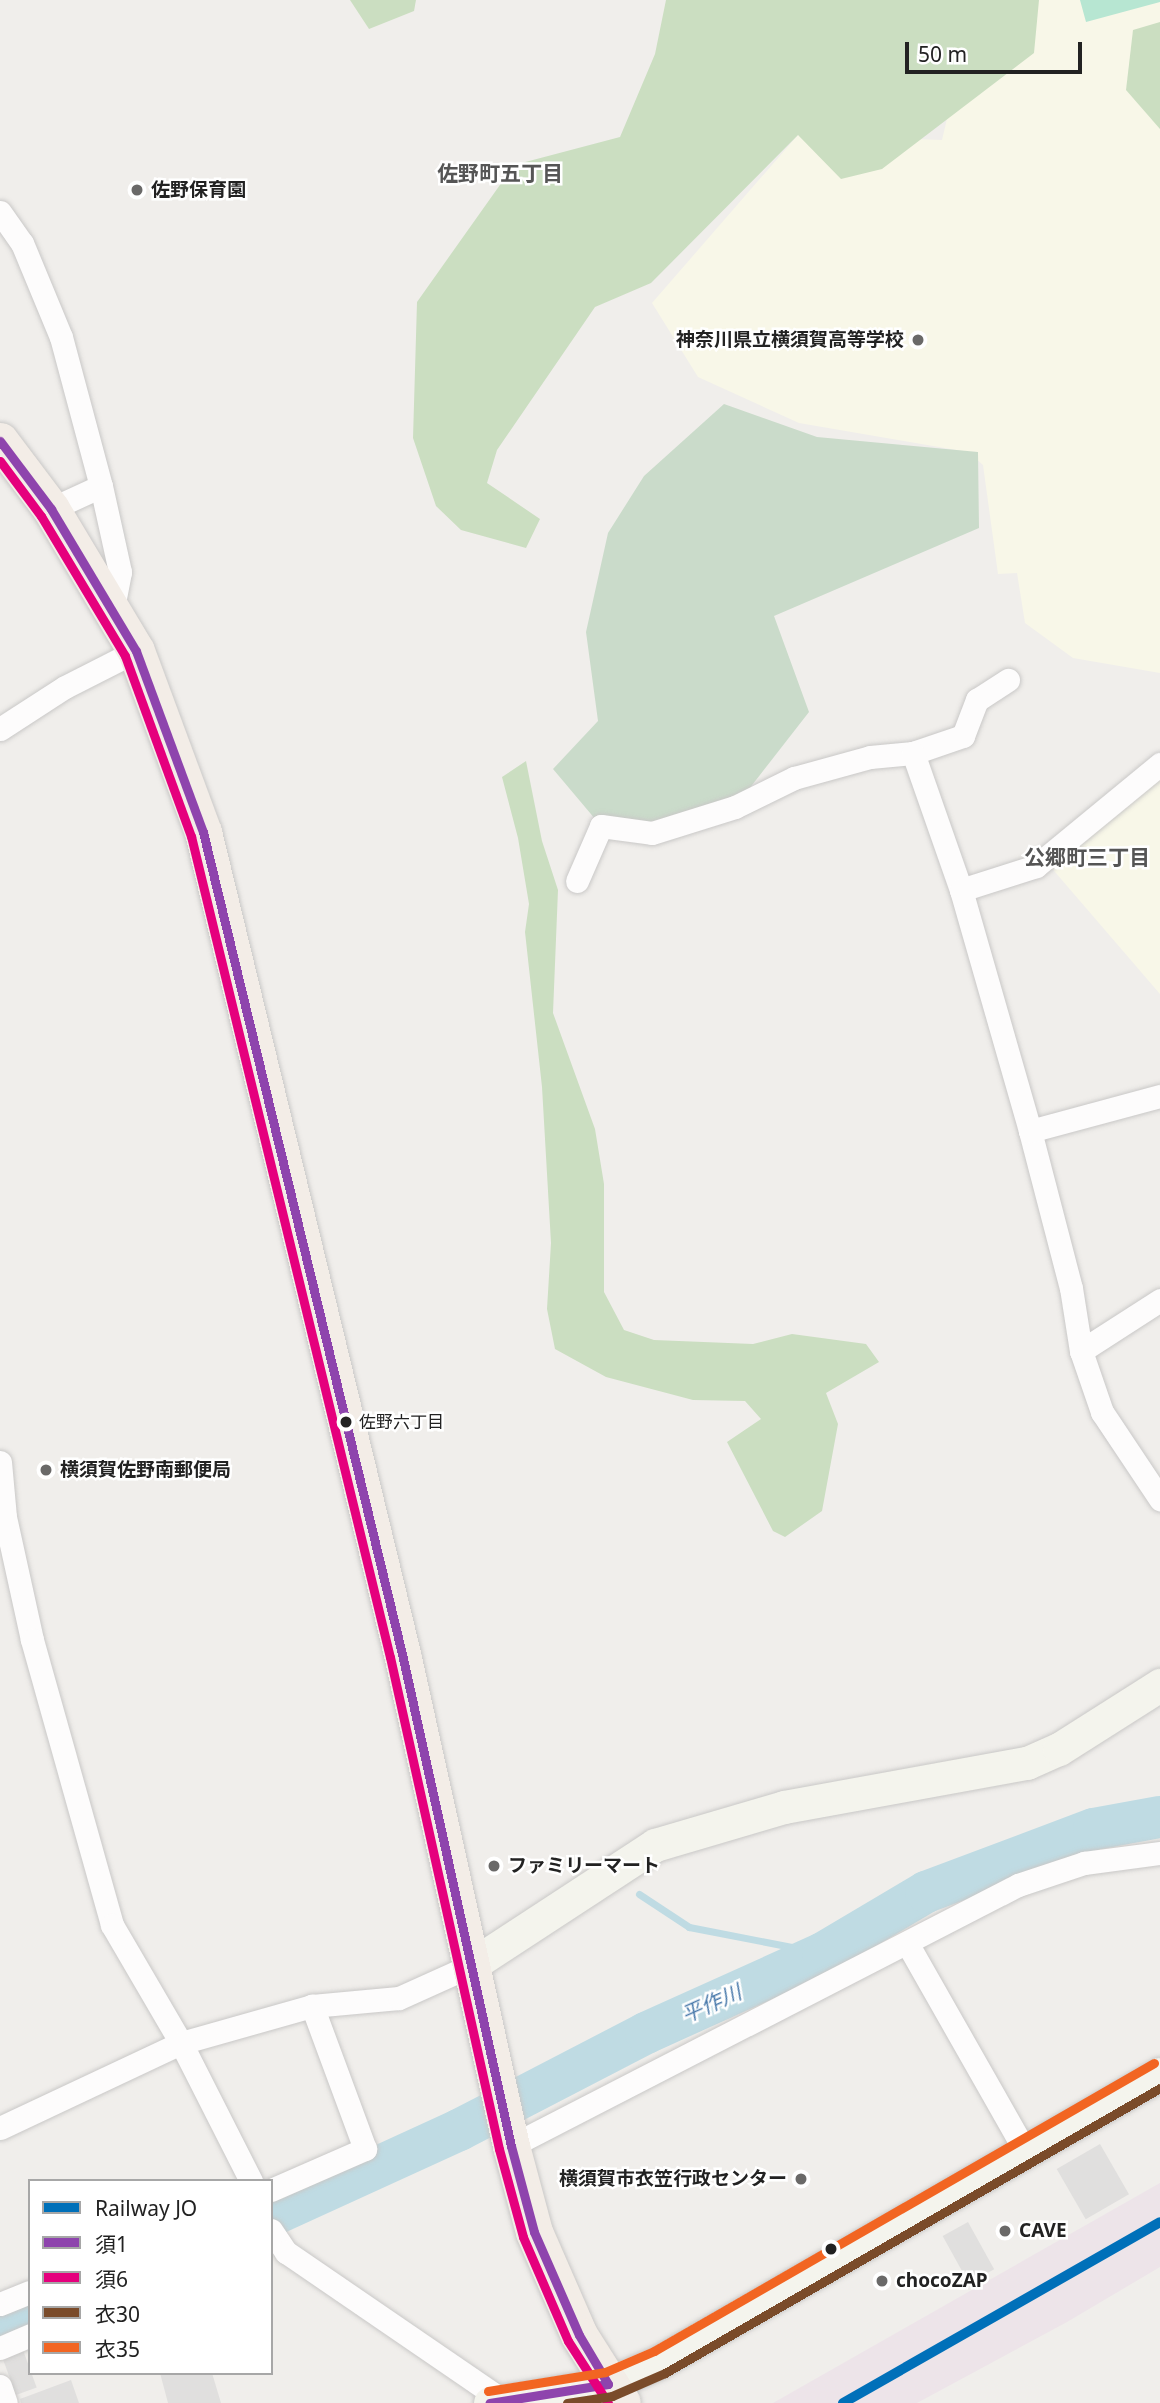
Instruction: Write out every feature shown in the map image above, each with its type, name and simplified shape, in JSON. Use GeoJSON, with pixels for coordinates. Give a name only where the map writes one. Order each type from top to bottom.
{"type":"FeatureCollection","features":[{"type":"Feature","properties":{"kind":"main road"},"geometry":{"type":"LineString","coordinates":[[0,441],[51,509],[113,608],[136,651],[203,832],[402,1654],[511,2145],[534,2232],[579,2336],[615,2394]]}},
{"type":"Feature","properties":{"kind":"street"},"geometry":{"type":"LineString","coordinates":[[0,212],[22,243],[61,337],[101,486],[120,572],[113,608]]}},
{"type":"Feature","properties":{"kind":"street"},"geometry":{"type":"LineString","coordinates":[[51,509],[101,486]]}},
{"type":"Feature","properties":{"kind":"street"},"geometry":{"type":"LineString","coordinates":[[0,729],[65,687],[136,651]]}},
{"type":"Feature","properties":{"kind":"street"},"geometry":{"type":"LineString","coordinates":[[577,881],[601,826],[652,833],[734,807],[794,778],[870,757],[913,753],[963,736],[978,699],[1008,680]]}},
{"type":"Feature","properties":{"kind":"street"},"geometry":{"type":"LineString","coordinates":[[913,753],[961,890],[1030,1131],[1071,1288],[1081,1351],[1101,1412],[1155,1483]]}},
{"type":"Feature","properties":{"kind":"street"},"geometry":{"type":"LineString","coordinates":[[961,890],[1036,866],[1160,764]]}},
{"type":"Feature","properties":{"kind":"street"},"geometry":{"type":"LineString","coordinates":[[1030,1131],[1160,1096]]}},
{"type":"Feature","properties":{"kind":"street"},"geometry":{"type":"LineString","coordinates":[[1081,1351],[1160,1300]]}},
{"type":"Feature","properties":{"kind":"street"},"geometry":{"type":"LineString","coordinates":[[0,1462],[5,1517],[32,1640],[112,1925],[181,2043],[250,2179]]}},
{"type":"Feature","properties":{"kind":"street"},"geometry":{"type":"LineString","coordinates":[[0,2128],[181,2043],[312,2006],[399,1998],[470,1966],[655,1845],[784,1807],[1027,1763],[1068,1744],[1160,1685]]}},
{"type":"Feature","properties":{"kind":"street"},"geometry":{"type":"LineString","coordinates":[[511,2145],[1018,1885],[1084,1863],[1160,1853]]}},
{"type":"Feature","properties":{"kind":"street"},"geometry":{"type":"LineString","coordinates":[[907,1943],[1025,2151]]}},
{"type":"Feature","properties":{"kind":"street"},"geometry":{"type":"LineString","coordinates":[[273,2189],[365,2149],[312,2006]]}},
{"type":"Feature","properties":{"kind":"street"},"geometry":{"type":"LineString","coordinates":[[273,2236],[286,2252],[496,2401],[615,2394],[659,2362],[1160,2074]]}},
{"type":"Feature","properties":{"kind":"street"},"geometry":{"type":"LineString","coordinates":[[0,2304],[28,2293]]}},
{"type":"Feature","properties":{"kind":"street"},"geometry":{"type":"LineString","coordinates":[[0,2348],[28,2336]]}},
{"type":"Feature","properties":{"kind":"street"},"geometry":{"type":"LineString","coordinates":[[0,2386],[6,2403]]}},
{"type":"Feature","properties":{"kind":"shaded area","name":"神奈川県立横須賀高等学校"},"geometry":{"type":"Polygon","coordinates":[[[975,0],[1160,0],[1160,673],[1073,658],[1025,623],[1017,573],[998,574],[983,465],[968,452],[799,423],[698,377],[652,303],[798,135],[942,140],[975,0]]]}},
{"type":"Feature","properties":{"kind":"shaded area"},"geometry":{"type":"Polygon","coordinates":[[[1160,774],[1160,994],[1049,865],[1160,774]]]}},
{"type":"Feature","properties":{"kind":"shaded area"},"geometry":{"type":"Polygon","coordinates":[[[1100,2144],[1129,2194],[1086,2219],[1057,2169],[1100,2144]]]}},
{"type":"Feature","properties":{"kind":"shaded area"},"geometry":{"type":"Polygon","coordinates":[[[1160,2183],[1160,2267],[1067,2322],[917,2403],[773,2403],[1160,2183]]]}},
{"type":"Feature","properties":{"kind":"shaded area"},"geometry":{"type":"Polygon","coordinates":[[[968,2222],[994,2269],[969,2283],[943,2236],[968,2222]]]}},
{"type":"Feature","properties":{"kind":"shaded area"},"geometry":{"type":"Polygon","coordinates":[[[23,2350],[28,2364],[28,2375],[32,2375],[37,2388],[16,2395],[2,2358],[23,2350]]]}},
{"type":"Feature","properties":{"kind":"shaded area"},"geometry":{"type":"Polygon","coordinates":[[[161,2375],[213,2375],[221,2403],[168,2403],[161,2375]]]}},
{"type":"Feature","properties":{"kind":"shaded area"},"geometry":{"type":"Polygon","coordinates":[[[71,2380],[79,2403],[21,2403],[20,2399],[71,2380]]]}},
{"type":"Feature","properties":{"kind":"green space"},"geometry":{"type":"Polygon","coordinates":[[[350,0],[416,0],[414,11],[369,29],[350,0]]]}},
{"type":"Feature","properties":{"kind":"green space"},"geometry":{"type":"Polygon","coordinates":[[[666,0],[1039,0],[1034,53],[882,169],[841,179],[798,135],[651,283],[595,307],[497,450],[487,483],[540,519],[526,548],[461,530],[436,506],[413,438],[417,302],[514,165],[620,137],[655,54],[666,0]]]}},
{"type":"Feature","properties":{"kind":"green space"},"geometry":{"type":"Polygon","coordinates":[[[1080,0],[1160,0],[1160,2],[1086,22],[1080,0]]]}},
{"type":"Feature","properties":{"kind":"green space"},"geometry":{"type":"Polygon","coordinates":[[[1160,22],[1160,129],[1126,90],[1133,30],[1160,22]]]}},
{"type":"Feature","properties":{"kind":"green space"},"geometry":{"type":"Polygon","coordinates":[[[724,404],[817,437],[978,452],[979,528],[774,616],[809,712],[735,807],[652,833],[601,826],[553,769],[598,721],[586,632],[608,533],[644,476],[724,404]]]}},
{"type":"Feature","properties":{"kind":"green space"},"geometry":{"type":"Polygon","coordinates":[[[526,761],[542,841],[558,890],[553,1013],[595,1129],[604,1184],[604,1292],[624,1330],[654,1340],[753,1344],[792,1334],[866,1344],[879,1362],[826,1393],[838,1424],[822,1511],[785,1537],[773,1531],[727,1442],[761,1419],[745,1401],[693,1400],[606,1377],[555,1349],[547,1309],[551,1243],[542,1087],[525,932],[529,904],[518,838],[502,777],[526,761]]]}},
{"type":"Feature","properties":{"kind":"waterway","name":"平作川"},"geometry":{"type":"LineString","coordinates":[[273,2215],[459,2130],[646,2033],[823,1953],[926,1892],[1094,1829],[1160,1817]]}},
{"type":"Feature","properties":{"kind":"waterway"},"geometry":{"type":"LineString","coordinates":[[639,1894],[689,1927],[823,1953]]}},
{"type":"Feature","properties":{"kind":"waterway","name":"平作川"},"geometry":{"type":"LineString","coordinates":[[0,2330],[28,2320]]}},
{"type":"Feature","properties":{"kind":"rail line","name":"JO"},"geometry":{"type":"LineString","coordinates":[[843,2403],[1160,2222]]}},
{"type":"Feature","properties":{"kind":"transit line","name":"須1"},"geometry":{"type":"LineString","coordinates":[[0,441],[51,509],[136,651],[203,832],[402,1654],[511,2146],[534,2232],[579,2335],[608,2384],[490,2403]]}},
{"type":"Feature","properties":{"kind":"transit line","name":"須6"},"geometry":{"type":"LineString","coordinates":[[0,461],[41,516],[125,656],[191,836],[390,1657],[499,2149],[523,2237],[568,2341],[608,2403]]}},
{"type":"Feature","properties":{"kind":"transit line","name":"衣35"},"geometry":{"type":"LineString","coordinates":[[488,2391],[605,2372],[654,2351],[1154,2063]]}},
{"type":"Feature","properties":{"kind":"transit line","name":"衣30"},"geometry":{"type":"LineString","coordinates":[[567,2403],[612,2396],[665,2373],[1160,2088]]}},
{"type":"Feature","properties":{"kind":"place","name":"佐野保育園"},"geometry":{"type":"Point","coordinates":[137,190]}},
{"type":"Feature","properties":{"kind":"place","name":"神奈川県立横須賀高等学校"},"geometry":{"type":"Point","coordinates":[918,340]}},
{"type":"Feature","properties":{"kind":"place","name":"佐野六丁目"},"geometry":{"type":"Point","coordinates":[346,1422]}},
{"type":"Feature","properties":{"kind":"place","name":"横須賀佐野南郵便局"},"geometry":{"type":"Point","coordinates":[46,1470]}},
{"type":"Feature","properties":{"kind":"place","name":"ファミリーマート"},"geometry":{"type":"Point","coordinates":[494,1866]}},
{"type":"Feature","properties":{"kind":"place","name":"横須賀市衣笠行政センター"},"geometry":{"type":"Point","coordinates":[801,2179]}},
{"type":"Feature","properties":{"kind":"place","name":"CAVE"},"geometry":{"type":"Point","coordinates":[1005,2231]}},
{"type":"Feature","properties":{"kind":"place","name":"chocoZAP"},"geometry":{"type":"Point","coordinates":[882,2281]}},
{"type":"Feature","properties":{"kind":"district","name":"佐野町五丁目"},"geometry":{"type":"Point","coordinates":[500,173]}},
{"type":"Feature","properties":{"kind":"district","name":"公郷町三丁目"},"geometry":{"type":"Point","coordinates":[1087,857]}}]}
